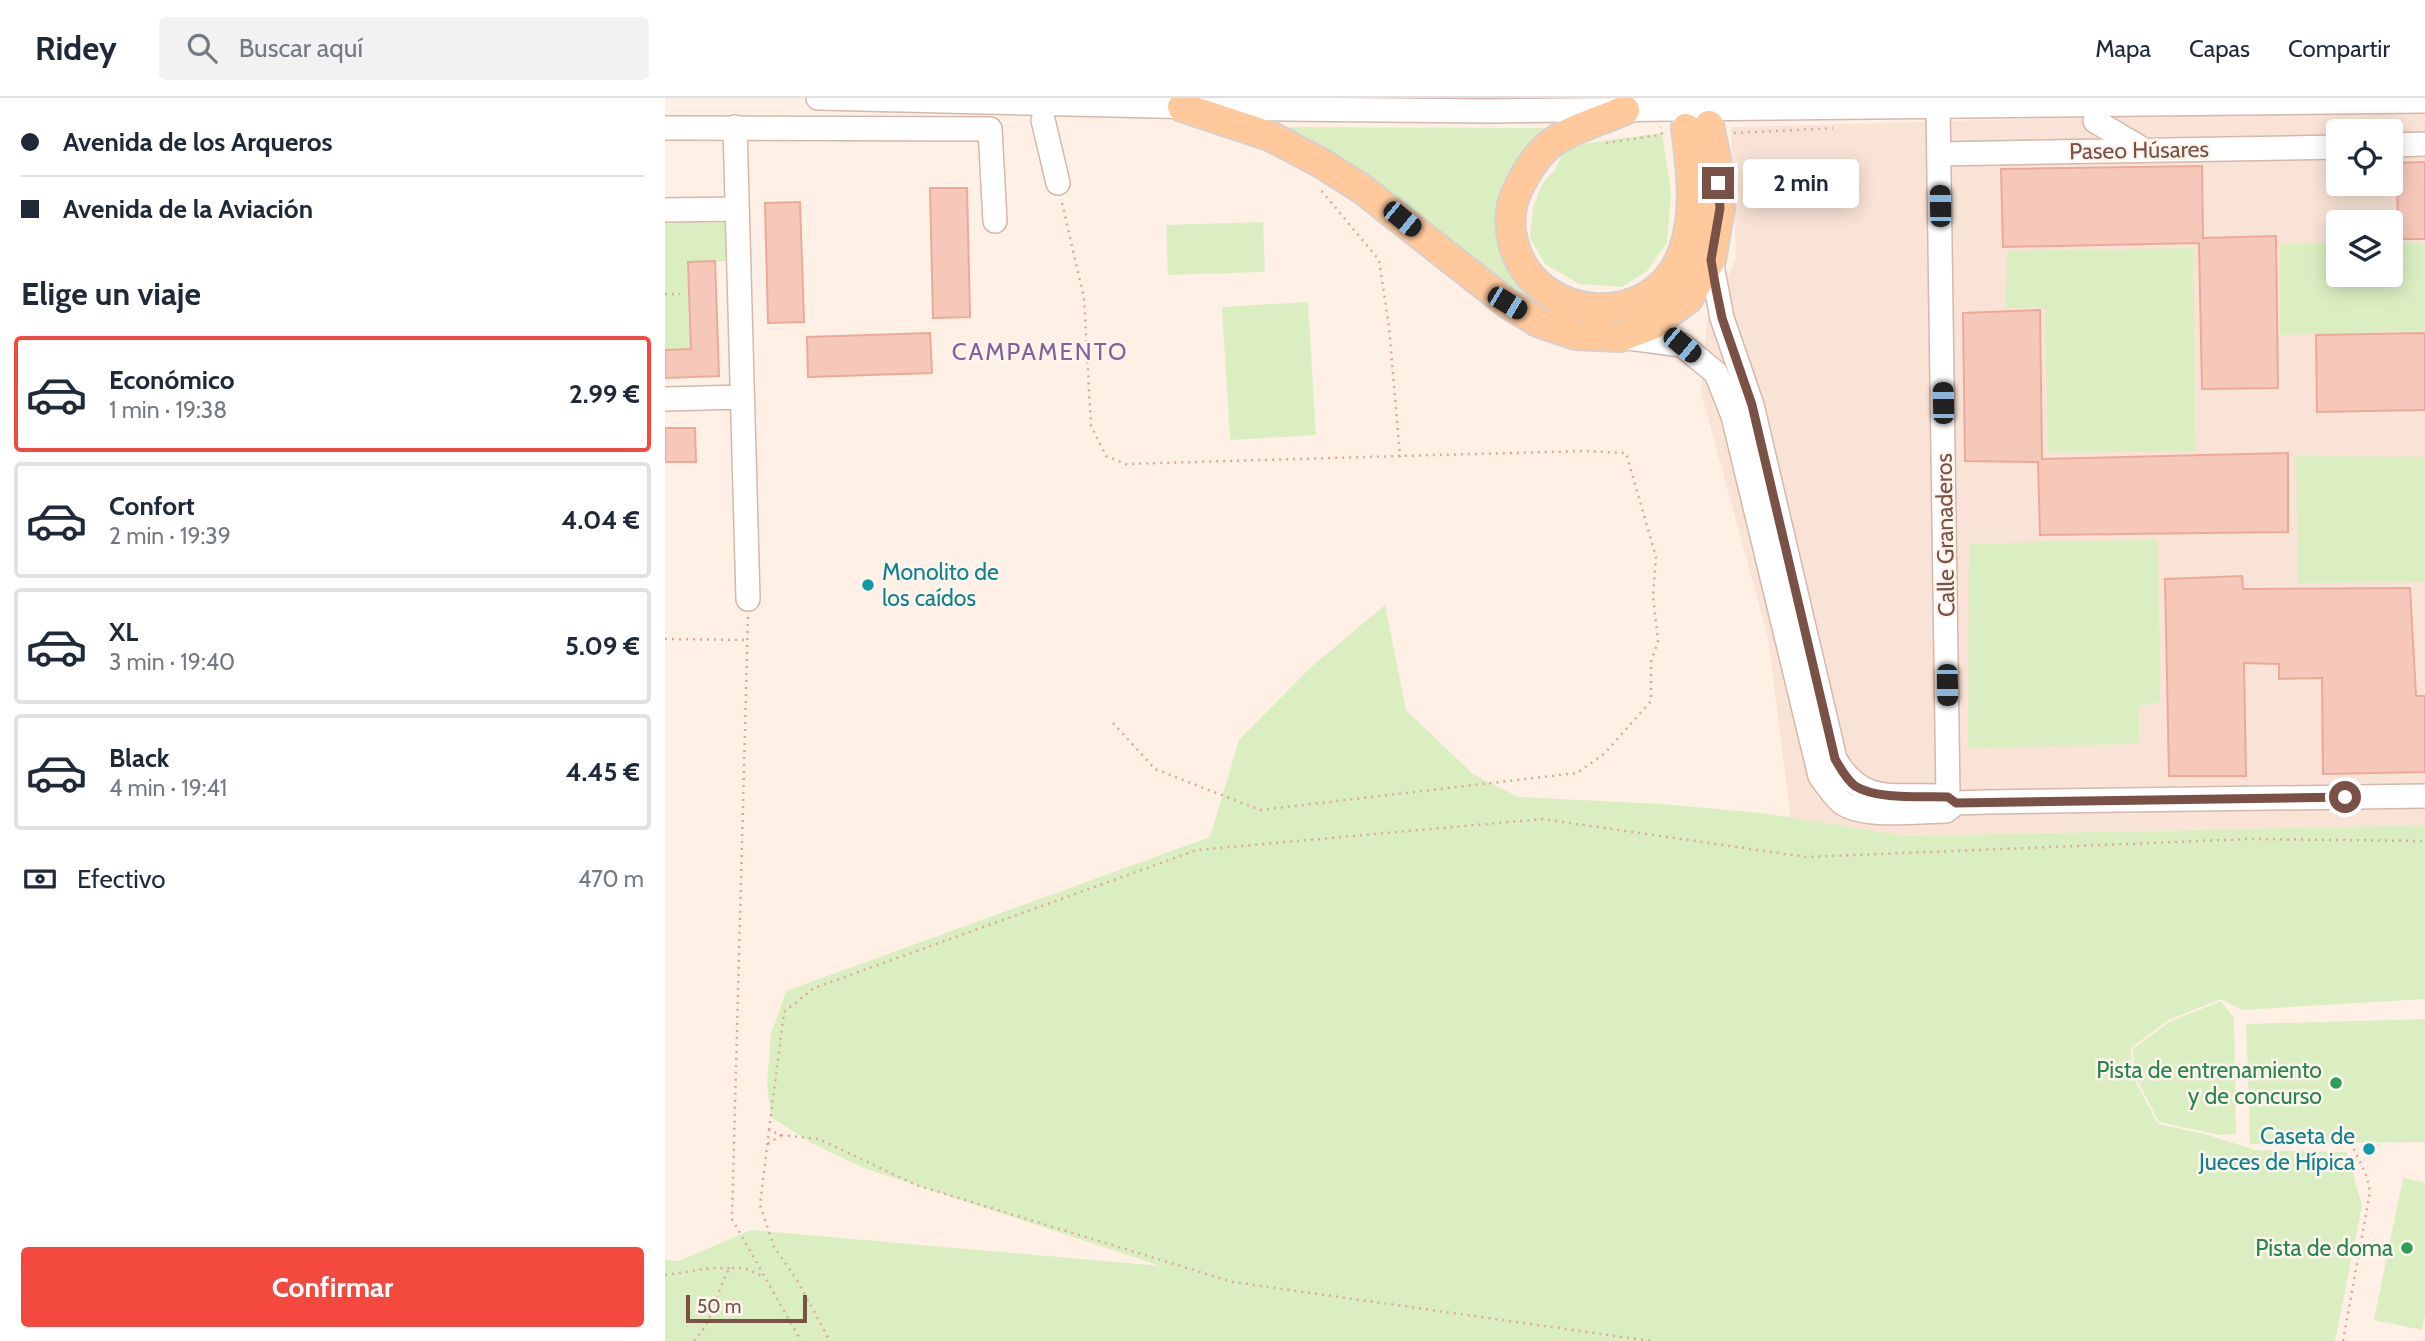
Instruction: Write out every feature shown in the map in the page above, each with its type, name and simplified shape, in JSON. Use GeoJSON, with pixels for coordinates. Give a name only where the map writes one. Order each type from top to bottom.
{"type":"FeatureCollection","features":[{"type":"Feature","properties":{"kind":"main road"},"geometry":{"type":"LineString","coordinates":[[1182,107],[1270,136],[1321,163],[1362,189],[1507,303],[1538,322],[1576,335],[1621,337],[1653,325],[1688,299],[1711,260],[1720,208],[1716,159],[1686,126]]}},
{"type":"Feature","properties":{"kind":"main road"},"geometry":{"type":"LineString","coordinates":[[1625,110],[1556,140],[1531,164],[1515,194],[1510,217],[1516,255],[1530,277],[1546,292],[1572,304],[1597,309],[1614,308],[1639,301],[1660,288],[1674,270],[1684,250],[1693,205],[1686,126]]}},
{"type":"Feature","properties":{"kind":"street"},"geometry":{"type":"LineString","coordinates":[[818,98],[1355,110],[1625,110],[2425,101]]}},
{"type":"Feature","properties":{"kind":"street","name":"Calle Granaderos"},"geometry":{"type":"LineString","coordinates":[[1938,106],[1952,800]]}},
{"type":"Feature","properties":{"kind":"street"},"geometry":{"type":"LineString","coordinates":[[1043,120],[1058,183]]}},
{"type":"Feature","properties":{"kind":"street"},"geometry":{"type":"LineString","coordinates":[[2095,121],[2147,151]]}},
{"type":"Feature","properties":{"kind":"street"},"geometry":{"type":"LineString","coordinates":[[735,127],[748,598]]}},
{"type":"Feature","properties":{"kind":"street"},"geometry":{"type":"LineString","coordinates":[[665,128],[990,129],[995,220]]}},
{"type":"Feature","properties":{"kind":"street"},"geometry":{"type":"LineString","coordinates":[[2403,145],[2425,144]]}},
{"type":"Feature","properties":{"kind":"street","name":"Paseo Húsares"},"geometry":{"type":"LineString","coordinates":[[1939,154],[2326,147]]}},
{"type":"Feature","properties":{"kind":"street"},"geometry":{"type":"LineString","coordinates":[[665,209],[736,209]]}},
{"type":"Feature","properties":{"kind":"street"},"geometry":{"type":"LineString","coordinates":[[1711,260],[1722,318],[1752,405],[1835,759],[1854,785],[1871,794],[1952,800],[2425,796]]}},
{"type":"Feature","properties":{"kind":"street"},"geometry":{"type":"LineString","coordinates":[[1621,337],[1682,345],[1716,373],[1733,416],[1821,776],[1831,792],[1844,804],[1866,811],[1946,811],[1952,800]]}},
{"type":"Feature","properties":{"kind":"street"},"geometry":{"type":"LineString","coordinates":[[665,399],[742,397]]}},
{"type":"Feature","properties":{"kind":"path"},"geometry":{"type":"LineString","coordinates":[[1647,136],[1660,135],[1686,126],[1740,134],[1839,128]]}},
{"type":"Feature","properties":{"kind":"path"},"geometry":{"type":"LineString","coordinates":[[1058,183],[1084,298],[1091,426],[1106,456],[1126,464],[1585,451],[1626,453],[1656,557],[1653,596],[1658,641],[1651,662],[1651,701],[1604,754],[1577,773],[1260,810],[1155,769],[1113,723]]}},
{"type":"Feature","properties":{"kind":"path"},"geometry":{"type":"LineString","coordinates":[[1314,184],[1379,260],[1389,327],[1400,456]]}},
{"type":"Feature","properties":{"kind":"path"},"geometry":{"type":"LineString","coordinates":[[665,294],[680,294]]}},
{"type":"Feature","properties":{"kind":"path"},"geometry":{"type":"LineString","coordinates":[[748,598],[732,1219],[801,1341]]}},
{"type":"Feature","properties":{"kind":"path"},"geometry":{"type":"LineString","coordinates":[[665,639],[747,640]]}},
{"type":"Feature","properties":{"kind":"path"},"geometry":{"type":"LineString","coordinates":[[830,1341],[797,1280],[774,1247],[760,1205],[784,1012],[814,988],[1197,850],[1542,819],[1806,857],[2249,839],[2425,841]]}},
{"type":"Feature","properties":{"kind":"path"},"geometry":{"type":"LineString","coordinates":[[769,1129],[781,1135],[819,1139],[916,1185],[1233,1282],[1651,1341]]}},
{"type":"Feature","properties":{"kind":"path"},"geometry":{"type":"LineString","coordinates":[[768,1144],[781,1135]]}},
{"type":"Feature","properties":{"kind":"path"},"geometry":{"type":"LineString","coordinates":[[2343,1341],[2370,1192],[2367,1177],[2352,1145]]}},
{"type":"Feature","properties":{"kind":"path"},"geometry":{"type":"LineString","coordinates":[[665,1275],[712,1268],[745,1268],[765,1277]]}},
{"type":"Feature","properties":{"kind":"path"},"geometry":{"type":"LineString","coordinates":[[694,1341],[711,1318],[723,1280],[730,1268]]}},
{"type":"Feature","properties":{"kind":"shaded area"},"geometry":{"type":"Polygon","coordinates":[[[2425,108],[2425,825],[1793,838],[1768,638],[1701,392],[1707,321],[1736,259],[1731,127],[2425,108]]]}},
{"type":"Feature","properties":{"kind":"green space"},"geometry":{"type":"Polygon","coordinates":[[[1275,127],[1543,128],[1549,132],[1522,155],[1502,183],[1496,222],[1506,262],[1534,296],[1524,302],[1275,127]]]}},
{"type":"Feature","properties":{"kind":"green space"},"geometry":{"type":"Polygon","coordinates":[[[1662,133],[1671,194],[1667,243],[1647,271],[1622,287],[1579,284],[1545,264],[1530,238],[1533,207],[1542,184],[1556,169],[1565,146],[1662,133]]]}},
{"type":"Feature","properties":{"kind":"green space"},"geometry":{"type":"Polygon","coordinates":[[[729,222],[726,261],[688,262],[691,349],[665,350],[665,223],[729,222]]]}},
{"type":"Feature","properties":{"kind":"green space"},"geometry":{"type":"Polygon","coordinates":[[[1263,222],[1265,272],[1168,275],[1166,225],[1263,222]]]}},
{"type":"Feature","properties":{"kind":"green space"},"geometry":{"type":"Polygon","coordinates":[[[2403,242],[2425,243],[2425,331],[2280,335],[2280,244],[2326,243],[2326,287],[2403,287],[2403,242]]]}},
{"type":"Feature","properties":{"kind":"green space"},"geometry":{"type":"Polygon","coordinates":[[[2193,248],[2196,451],[2048,453],[2045,308],[2006,308],[2007,251],[2193,248]]]}},
{"type":"Feature","properties":{"kind":"green space"},"geometry":{"type":"Polygon","coordinates":[[[1308,302],[1316,435],[1230,440],[1222,307],[1308,302]]]}},
{"type":"Feature","properties":{"kind":"green space"},"geometry":{"type":"Polygon","coordinates":[[[2296,456],[2425,457],[2425,582],[2298,583],[2296,456]]]}},
{"type":"Feature","properties":{"kind":"green space"},"geometry":{"type":"Polygon","coordinates":[[[2158,539],[2160,702],[2140,706],[2139,744],[1968,748],[1969,544],[2158,539]]]}},
{"type":"Feature","properties":{"kind":"green space"},"geometry":{"type":"Polygon","coordinates":[[[1385,605],[1406,710],[1473,774],[1518,797],[1662,804],[1762,813],[1906,836],[2425,825],[2425,999],[2242,1010],[2221,999],[2168,1020],[2131,1048],[2132,1075],[2158,1124],[2205,1134],[2255,1150],[2347,1152],[2362,1206],[2335,1341],[665,1341],[665,1260],[679,1261],[751,1230],[1161,1266],[864,1168],[813,1144],[771,1117],[767,1084],[771,1034],[786,991],[1210,837],[1239,740],[1311,667],[1385,605]]]}},
{"type":"Feature","properties":{"kind":"green space"},"geometry":{"type":"Polygon","coordinates":[[[2221,1001],[2234,1018],[2236,1134],[2220,1135],[2159,1122],[2134,1074],[2133,1049],[2169,1022],[2221,1001]]]}},
{"type":"Feature","properties":{"kind":"green space","name":"Pista de entrenamiento y de concurso"},"geometry":{"type":"Polygon","coordinates":[[[2425,1019],[2425,1142],[2250,1144],[2246,1024],[2425,1019]]]}},
{"type":"Feature","properties":{"kind":"green space","name":"Pista de doma"},"geometry":{"type":"Polygon","coordinates":[[[2403,1178],[2425,1182],[2425,1314],[2422,1330],[2374,1320],[2403,1178]]]}},
{"type":"Feature","properties":{"kind":"building"},"geometry":{"type":"Polygon","coordinates":[[[2425,162],[2425,239],[2403,239],[2403,210],[2398,210],[2397,196],[2403,196],[2403,163],[2425,162]]]}},
{"type":"Feature","properties":{"kind":"building"},"geometry":{"type":"Polygon","coordinates":[[[2202,166],[2203,238],[2276,236],[2278,388],[2202,389],[2199,243],[2003,247],[2001,169],[2202,166]]]}},
{"type":"Feature","properties":{"kind":"building"},"geometry":{"type":"Polygon","coordinates":[[[930,188],[967,188],[970,317],[933,318],[930,188]]]}},
{"type":"Feature","properties":{"kind":"building"},"geometry":{"type":"Polygon","coordinates":[[[800,202],[804,322],[768,323],[765,203],[800,202]]]}},
{"type":"Feature","properties":{"kind":"building"},"geometry":{"type":"Polygon","coordinates":[[[715,261],[719,376],[665,378],[665,350],[691,349],[688,262],[715,261]]]}},
{"type":"Feature","properties":{"kind":"building"},"geometry":{"type":"Polygon","coordinates":[[[2040,310],[2042,459],[2288,453],[2288,532],[2040,535],[2038,462],[1965,461],[1963,313],[2040,310]]]}},
{"type":"Feature","properties":{"kind":"building"},"geometry":{"type":"Polygon","coordinates":[[[930,333],[932,373],[808,377],[807,337],[930,333]]]}},
{"type":"Feature","properties":{"kind":"building"},"geometry":{"type":"Polygon","coordinates":[[[2425,333],[2425,410],[2317,412],[2316,335],[2425,333]]]}},
{"type":"Feature","properties":{"kind":"building"},"geometry":{"type":"Polygon","coordinates":[[[665,428],[695,428],[696,462],[665,462],[665,428]]]}},
{"type":"Feature","properties":{"kind":"building"},"geometry":{"type":"Polygon","coordinates":[[[2242,576],[2243,589],[2410,588],[2416,696],[2425,696],[2425,772],[2323,774],[2322,678],[2279,679],[2279,664],[2244,663],[2246,776],[2169,776],[2165,579],[2242,576]]]}},
{"type":"Feature","properties":{"kind":"place","name":"Monolito de los caídos"},"geometry":{"type":"Point","coordinates":[868,585]}},
{"type":"Feature","properties":{"kind":"place","name":"Pista de entrenamiento y de concurso"},"geometry":{"type":"Point","coordinates":[2336,1083]}},
{"type":"Feature","properties":{"kind":"place","name":"Caseta de Jueces de Hípica"},"geometry":{"type":"Point","coordinates":[2369,1149]}},
{"type":"Feature","properties":{"kind":"place","name":"Pista de doma"},"geometry":{"type":"Point","coordinates":[2407,1248]}},
{"type":"Feature","properties":{"kind":"district","name":"CAMPAMENTO"},"geometry":{"type":"Point","coordinates":[1040,352]}},
{"type":"Feature","properties":{"kind":"route"},"geometry":{"type":"LineString","coordinates":[[1718,183],[1720,208],[1711,260],[1722,318],[1752,405],[1835,759],[1854,785],[1871,794],[1948,797],[1956,803],[2345,797]]}}]}
